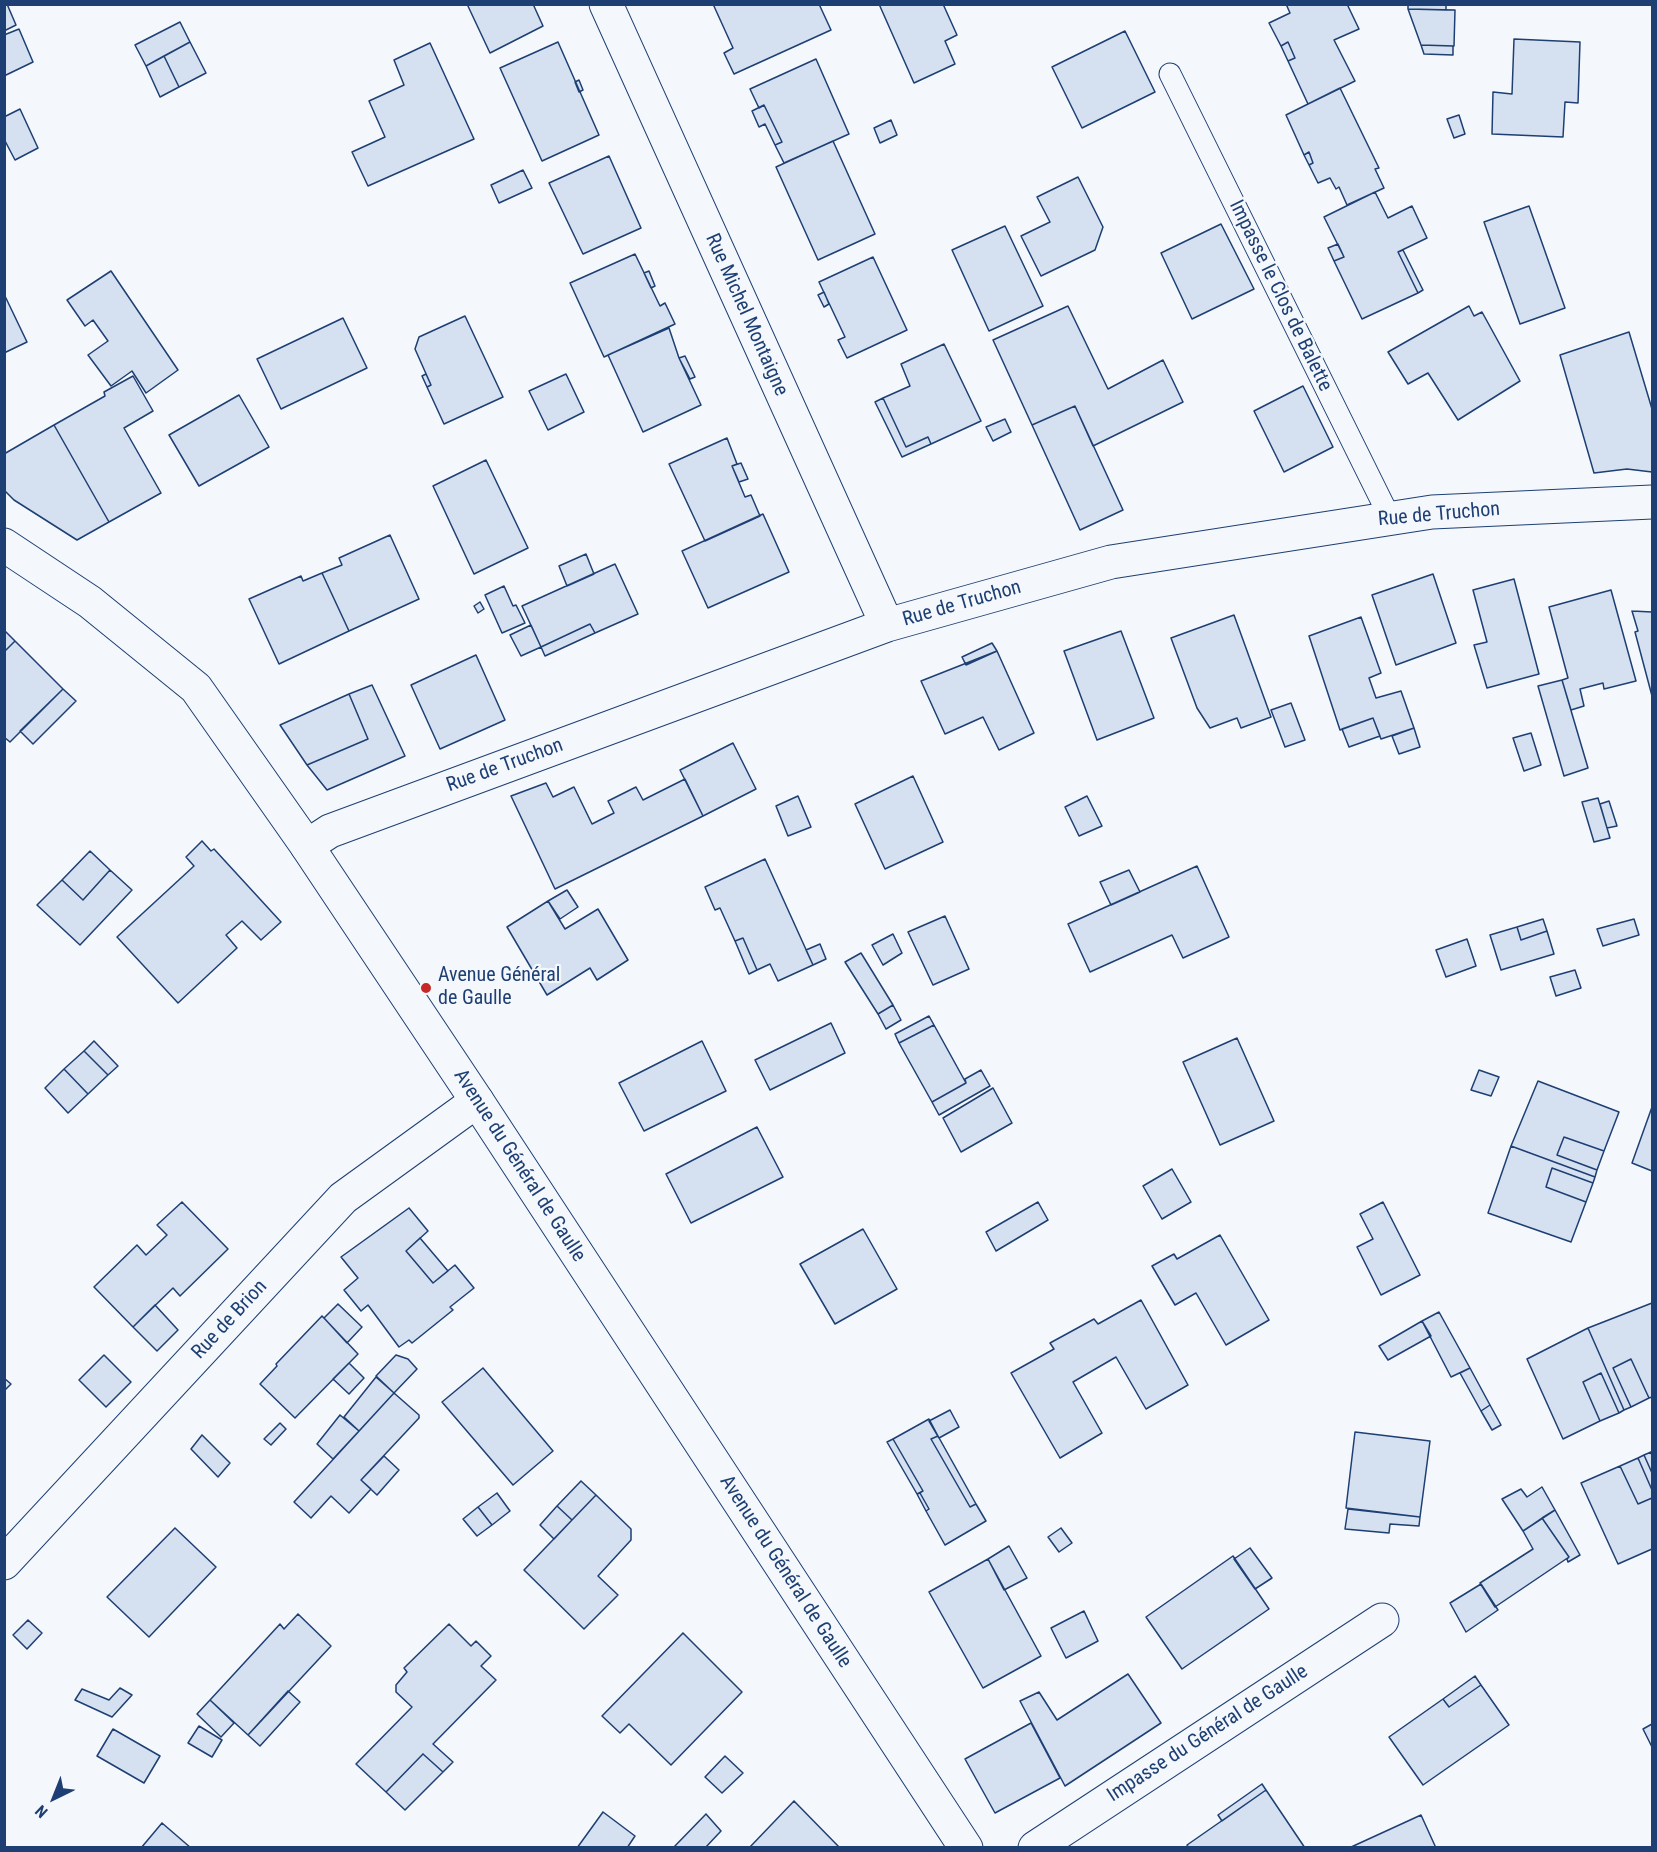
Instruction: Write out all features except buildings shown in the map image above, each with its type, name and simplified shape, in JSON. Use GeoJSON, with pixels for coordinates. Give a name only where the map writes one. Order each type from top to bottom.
{"type":"FeatureCollection","features":[{"type":"Feature","properties":{"kind":"street","name":"Rue Michel Montaigne"},"geometry":{"type":"LineString","coordinates":[[606,4],[886,625]]}},
{"type":"Feature","properties":{"kind":"street","name":"Rue de Truchon"},"geometry":{"type":"LineString","coordinates":[[307,846],[330,831],[886,625],[1111,562],[1432,512],[1653,502]]}},
{"type":"Feature","properties":{"kind":"street","name":"Avenue du Général de Gaulle"},"geometry":{"type":"LineString","coordinates":[[4,545],[90,602],[196,688],[307,846],[477,1101],[966,1848]]}},
{"type":"Feature","properties":{"kind":"street","name":"Rue de Brion"},"geometry":{"type":"LineString","coordinates":[[4,1563],[343,1198],[477,1101]]}},
{"type":"Feature","properties":{"kind":"street","name":"Impasse du Général de Gaulle"},"geometry":{"type":"LineString","coordinates":[[1035,1848],[1382,1620]]}},
{"type":"Feature","properties":{"kind":"lane","name":"Impasse le Clos de Balette"},"geometry":{"type":"LineString","coordinates":[[1170,74],[1390,518]]}},
{"type":"Feature","properties":{"kind":"place","name":"Avenue Général de Gaulle"},"geometry":{"type":"Point","coordinates":[426,988]}}]}
